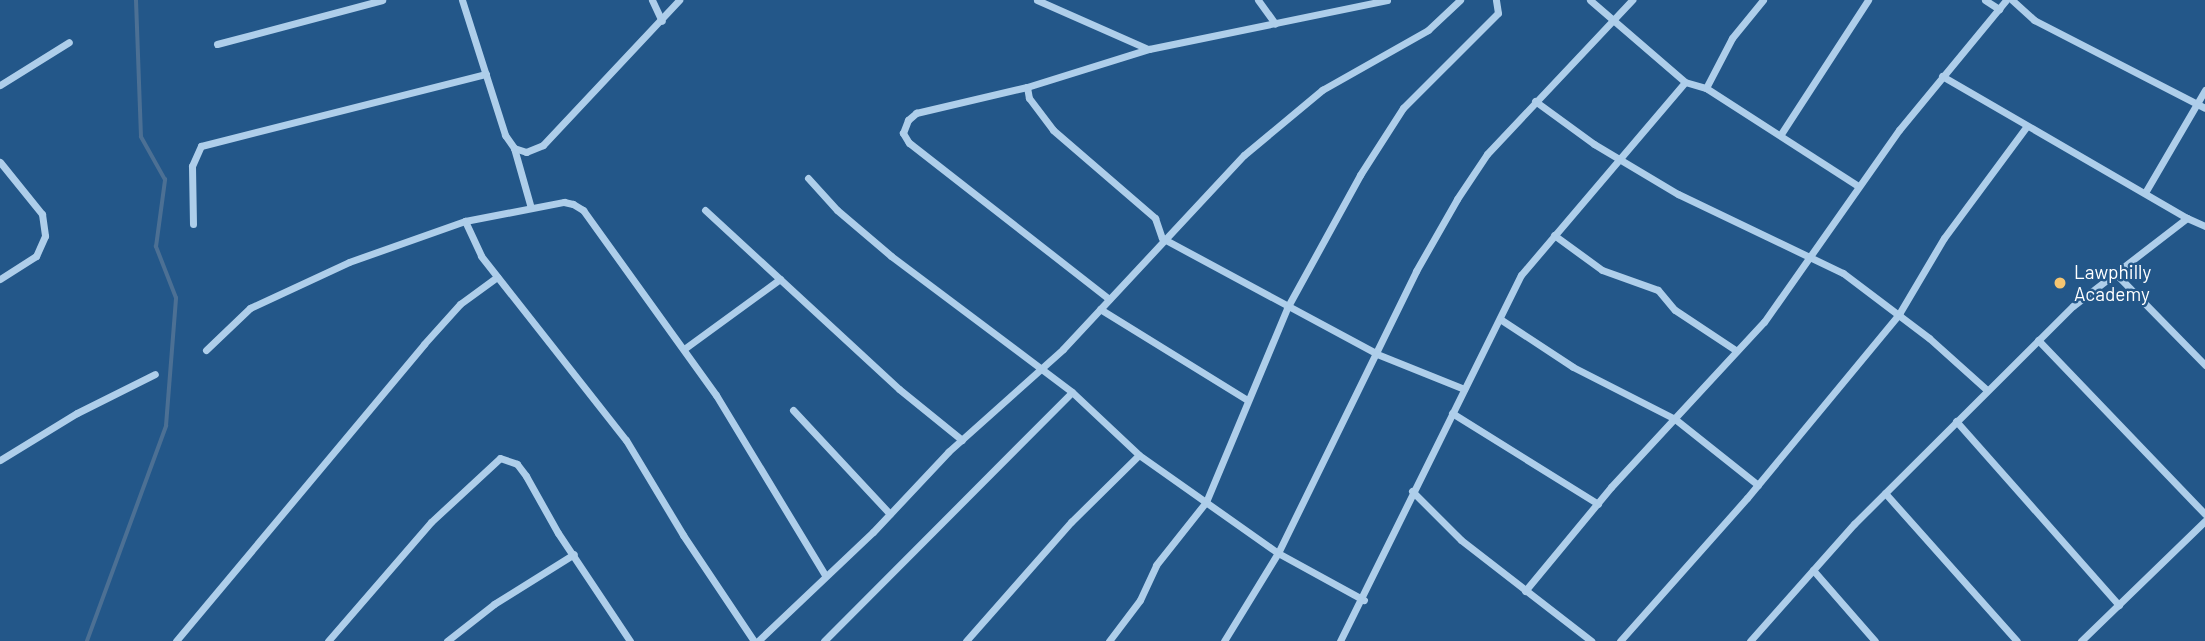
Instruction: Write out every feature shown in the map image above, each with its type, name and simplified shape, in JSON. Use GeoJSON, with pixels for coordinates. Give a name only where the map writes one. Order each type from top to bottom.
{"type":"FeatureCollection","features":[{"type":"Feature","properties":{"kind":"street"},"geometry":{"type":"LineString","coordinates":[[216,44],[382,0]]}},
{"type":"Feature","properties":{"kind":"street"},"geometry":{"type":"LineString","coordinates":[[462,0],[514,148],[531,208]]}},
{"type":"Feature","properties":{"kind":"street"},"geometry":{"type":"LineString","coordinates":[[652,0],[662,21]]}},
{"type":"Feature","properties":{"kind":"street"},"geometry":{"type":"LineString","coordinates":[[514,148],[526,152],[542,145],[679,0]]}},
{"type":"Feature","properties":{"kind":"street"},"geometry":{"type":"LineString","coordinates":[[1037,0],[1149,49]]}},
{"type":"Feature","properties":{"kind":"street"},"geometry":{"type":"LineString","coordinates":[[1258,0],[1275,23]]}},
{"type":"Feature","properties":{"kind":"street"},"geometry":{"type":"LineString","coordinates":[[1109,299],[909,143],[904,133],[915,113],[1027,87],[1149,49],[1387,0]]}},
{"type":"Feature","properties":{"kind":"street"},"geometry":{"type":"LineString","coordinates":[[465,221],[497,277],[626,440],[682,535],[756,641],[890,514],[962,440],[1041,369],[1100,309],[1162,238],[1292,112],[1337,79],[1428,30],[1460,0]]}},
{"type":"Feature","properties":{"kind":"street"},"geometry":{"type":"LineString","coordinates":[[1109,641],[1140,600],[1156,565],[1206,502],[1246,399],[1287,308],[1360,175],[1403,108],[1498,13],[1496,0]]}},
{"type":"Feature","properties":{"kind":"street"},"geometry":{"type":"LineString","coordinates":[[1590,0],[1611,21],[1685,82],[1706,88],[1858,186]]}},
{"type":"Feature","properties":{"kind":"street"},"geometry":{"type":"LineString","coordinates":[[1224,641],[1278,553],[1457,199],[1487,154],[1632,0]]}},
{"type":"Feature","properties":{"kind":"street"},"geometry":{"type":"LineString","coordinates":[[1706,88],[1732,38],[1763,0]]}},
{"type":"Feature","properties":{"kind":"street"},"geometry":{"type":"LineString","coordinates":[[1781,134],[1868,0]]}},
{"type":"Feature","properties":{"kind":"street"},"geometry":{"type":"LineString","coordinates":[[1984,0],[1999,9]]}},
{"type":"Feature","properties":{"kind":"street"},"geometry":{"type":"LineString","coordinates":[[1525,591],[1598,504],[1764,321],[1858,186],[1942,76],[2006,0]]}},
{"type":"Feature","properties":{"kind":"street"},"geometry":{"type":"LineString","coordinates":[[2012,0],[2035,20],[2205,107]]}},
{"type":"Feature","properties":{"kind":"street"},"geometry":{"type":"LineString","coordinates":[[0,85],[69,42]]}},
{"type":"Feature","properties":{"kind":"street"},"geometry":{"type":"LineString","coordinates":[[193,224],[192,166],[201,146],[486,74]]}},
{"type":"Feature","properties":{"kind":"street"},"geometry":{"type":"LineString","coordinates":[[1942,76],[2026,127],[2205,226]]}},
{"type":"Feature","properties":{"kind":"street"},"geometry":{"type":"LineString","coordinates":[[1340,641],[1364,600],[1412,491],[1521,275],[1685,82]]}},
{"type":"Feature","properties":{"kind":"street"},"geometry":{"type":"LineString","coordinates":[[1027,87],[1029,98],[1053,130],[1155,218],[1162,238],[1287,308],[1377,354],[1464,389]]}},
{"type":"Feature","properties":{"kind":"street"},"geometry":{"type":"LineString","coordinates":[[2146,191],[2205,90]]}},
{"type":"Feature","properties":{"kind":"street"},"geometry":{"type":"LineString","coordinates":[[1535,101],[1619,159],[1745,229],[1843,273],[1899,314],[1987,390]]}},
{"type":"Feature","properties":{"kind":"street"},"geometry":{"type":"LineString","coordinates":[[1620,641],[1758,485],[1899,314],[1944,238],[2026,127]]}},
{"type":"Feature","properties":{"kind":"street"},"geometry":{"type":"LineString","coordinates":[[0,162],[42,214],[45,236],[36,256],[0,279]]}},
{"type":"Feature","properties":{"kind":"street"},"geometry":{"type":"LineString","coordinates":[[808,178],[837,210],[891,256],[1072,392],[1139,455],[1278,553],[1364,600]]}},
{"type":"Feature","properties":{"kind":"street"},"geometry":{"type":"LineString","coordinates":[[206,350],[250,308],[349,262],[465,221],[564,202],[583,210],[684,349],[825,575]]}},
{"type":"Feature","properties":{"kind":"street"},"geometry":{"type":"LineString","coordinates":[[705,210],[962,440]]}},
{"type":"Feature","properties":{"kind":"street"},"geometry":{"type":"LineString","coordinates":[[1751,641],[1885,493],[1987,390],[2115,273],[2187,218]]}},
{"type":"Feature","properties":{"kind":"street"},"geometry":{"type":"LineString","coordinates":[[1554,235],[1602,271],[1658,290],[1675,310],[1737,351]]}},
{"type":"Feature","properties":{"kind":"street"},"geometry":{"type":"LineString","coordinates":[[2115,273],[2205,365]]}},
{"type":"Feature","properties":{"kind":"street"},"geometry":{"type":"LineString","coordinates":[[176,641],[424,344],[460,304],[497,277]]}},
{"type":"Feature","properties":{"kind":"street"},"geometry":{"type":"LineString","coordinates":[[684,349],[780,279]]}},
{"type":"Feature","properties":{"kind":"street"},"geometry":{"type":"LineString","coordinates":[[1100,309],[1246,399]]}},
{"type":"Feature","properties":{"kind":"street"},"geometry":{"type":"LineString","coordinates":[[1500,319],[1573,367],[1675,418],[1758,485]]}},
{"type":"Feature","properties":{"kind":"street"},"geometry":{"type":"LineString","coordinates":[[2038,341],[2205,513]]}},
{"type":"Feature","properties":{"kind":"street"},"geometry":{"type":"LineString","coordinates":[[0,460],[77,413],[155,374]]}},
{"type":"Feature","properties":{"kind":"street"},"geometry":{"type":"LineString","coordinates":[[824,641],[1072,392]]}},
{"type":"Feature","properties":{"kind":"street"},"geometry":{"type":"LineString","coordinates":[[793,410],[890,514]]}},
{"type":"Feature","properties":{"kind":"street"},"geometry":{"type":"LineString","coordinates":[[1452,413],[1598,504]]}},
{"type":"Feature","properties":{"kind":"street"},"geometry":{"type":"LineString","coordinates":[[1956,421],[2119,605]]}},
{"type":"Feature","properties":{"kind":"street"},"geometry":{"type":"LineString","coordinates":[[966,641],[1071,522],[1139,455]]}},
{"type":"Feature","properties":{"kind":"street"},"geometry":{"type":"LineString","coordinates":[[328,641],[431,522],[493,461],[507,458],[517,464],[626,639]]}},
{"type":"Feature","properties":{"kind":"street"},"geometry":{"type":"LineString","coordinates":[[1412,491],[1461,540],[1591,641]]}},
{"type":"Feature","properties":{"kind":"street"},"geometry":{"type":"LineString","coordinates":[[1885,493],[2017,641]]}},
{"type":"Feature","properties":{"kind":"street"},"geometry":{"type":"LineString","coordinates":[[2081,641],[2205,521]]}},
{"type":"Feature","properties":{"kind":"street"},"geometry":{"type":"LineString","coordinates":[[447,641],[494,604],[574,554]]}},
{"type":"Feature","properties":{"kind":"street"},"geometry":{"type":"LineString","coordinates":[[1813,570],[1874,641]]}},
{"type":"Feature","properties":{"kind":"waterway"},"geometry":{"type":"LineString","coordinates":[[87,641],[166,426],[176,298],[156,247],[165,180],[141,137],[136,0]]}},
{"type":"Feature","properties":{"kind":"place","name":"Lawphilly Academy"},"geometry":{"type":"Point","coordinates":[2060,283]}}]}
